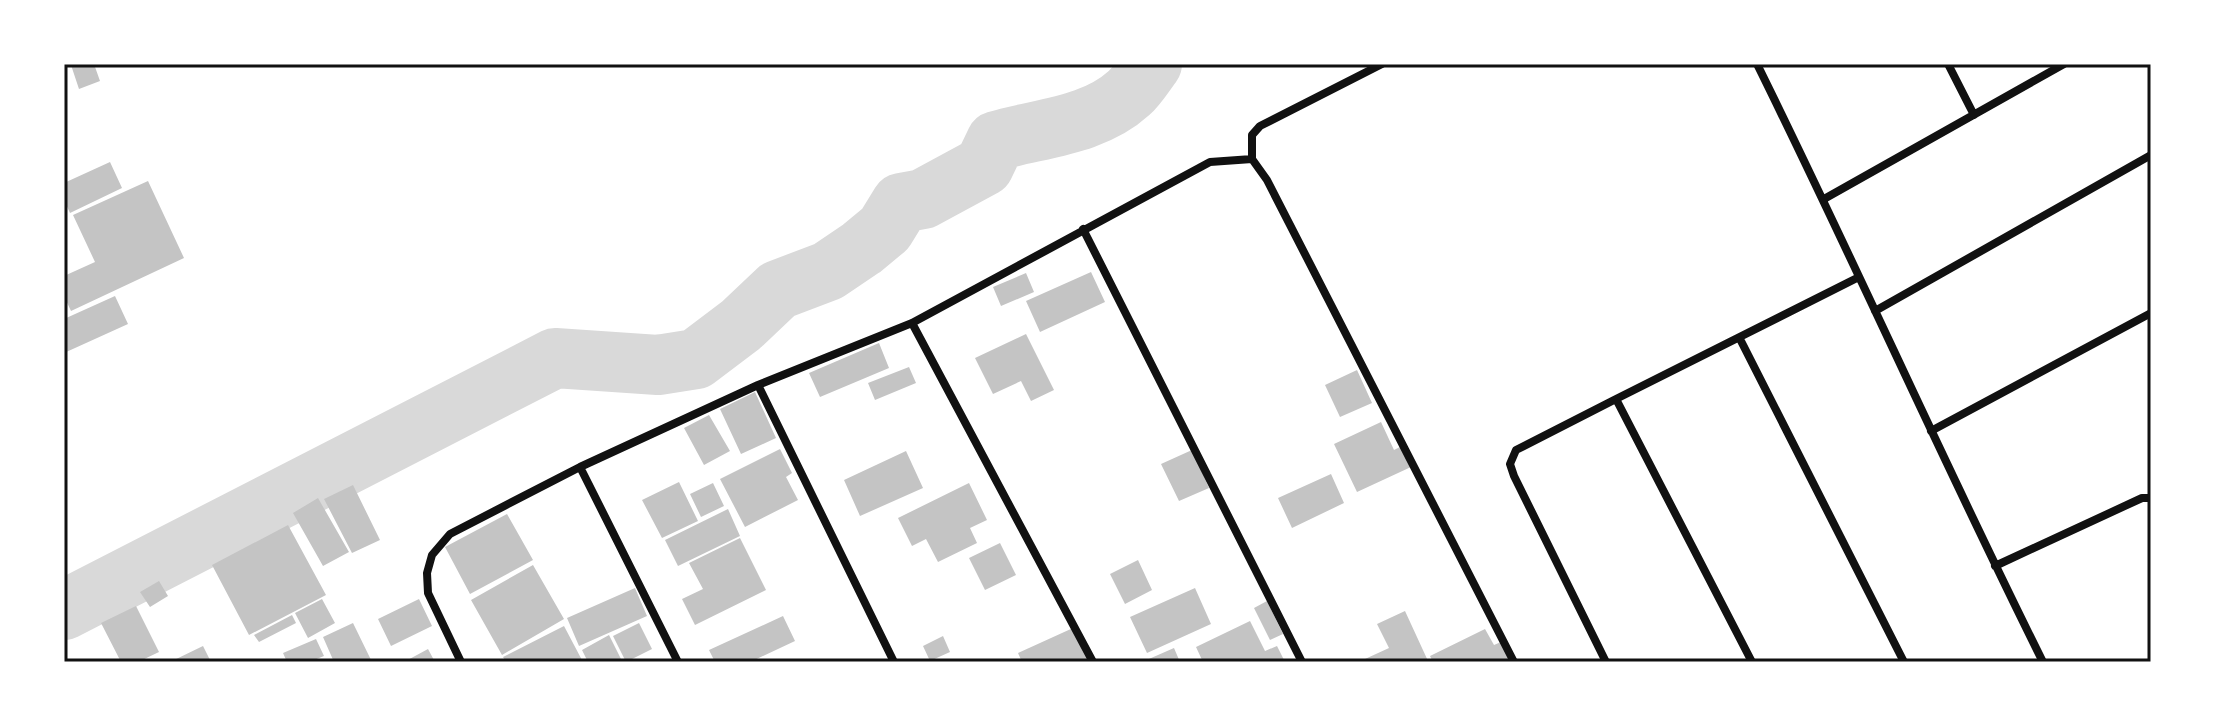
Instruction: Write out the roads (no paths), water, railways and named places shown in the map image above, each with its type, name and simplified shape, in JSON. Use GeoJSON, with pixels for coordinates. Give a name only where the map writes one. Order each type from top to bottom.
{"type":"FeatureCollection","features":[{"type":"Feature","properties":{"kind":"street"},"geometry":{"type":"LineString","coordinates":[[1382,64],[1260,126],[1252,135],[1252,159],[1267,180],[1514,662]]}},
{"type":"Feature","properties":{"kind":"street"},"geometry":{"type":"LineString","coordinates":[[1757,64],[2043,662]]}},
{"type":"Feature","properties":{"kind":"street"},"geometry":{"type":"LineString","coordinates":[[1948,64],[1974,115]]}},
{"type":"Feature","properties":{"kind":"street"},"geometry":{"type":"LineString","coordinates":[[1824,199],[2064,64]]}},
{"type":"Feature","properties":{"kind":"street"},"geometry":{"type":"LineString","coordinates":[[1875,311],[2151,155]]}},
{"type":"Feature","properties":{"kind":"street"},"geometry":{"type":"LineString","coordinates":[[461,662],[428,593],[427,573],[432,555],[450,534],[580,467],[758,385],[912,323],[1210,162],[1252,159]]}},
{"type":"Feature","properties":{"kind":"street"},"geometry":{"type":"LineString","coordinates":[[1083,229],[1302,662]]}},
{"type":"Feature","properties":{"kind":"street"},"geometry":{"type":"LineString","coordinates":[[1606,662],[1514,476],[1510,464],[1516,450],[1859,277]]}},
{"type":"Feature","properties":{"kind":"street"},"geometry":{"type":"LineString","coordinates":[[1931,431],[2151,313]]}},
{"type":"Feature","properties":{"kind":"street"},"geometry":{"type":"LineString","coordinates":[[912,323],[1093,662]]}},
{"type":"Feature","properties":{"kind":"street"},"geometry":{"type":"LineString","coordinates":[[1740,339],[1904,662]]}},
{"type":"Feature","properties":{"kind":"street"},"geometry":{"type":"LineString","coordinates":[[758,385],[894,662]]}},
{"type":"Feature","properties":{"kind":"street"},"geometry":{"type":"LineString","coordinates":[[1616,399],[1752,662]]}},
{"type":"Feature","properties":{"kind":"street"},"geometry":{"type":"LineString","coordinates":[[580,467],[678,662]]}},
{"type":"Feature","properties":{"kind":"street"},"geometry":{"type":"LineString","coordinates":[[1995,566],[2142,498],[2151,498]]}},
{"type":"Feature","properties":{"kind":"waterway"},"geometry":{"type":"LineString","coordinates":[[64,610],[555,358],[658,365],[696,359],[741,325],[778,290],[828,271],[862,248],[885,229],[901,203],[923,199],[984,166],[996,141],[1099,113],[1129,93],[1152,64]]}}]}
